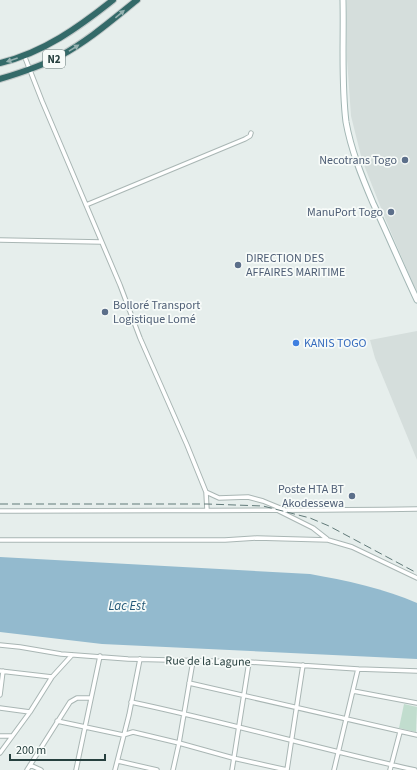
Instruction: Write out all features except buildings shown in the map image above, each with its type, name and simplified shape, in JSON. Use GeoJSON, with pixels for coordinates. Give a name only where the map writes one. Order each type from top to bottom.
{"type":"FeatureCollection","features":[{"type":"Feature","properties":{"kind":"highway","name":"N2"},"geometry":{"type":"LineString","coordinates":[[0,64],[24,55],[65,35],[113,0]]}},
{"type":"Feature","properties":{"kind":"highway","name":"N2"},"geometry":{"type":"LineString","coordinates":[[0,79],[59,57],[103,28],[137,0]]}},
{"type":"Feature","properties":{"kind":"main road"},"geometry":{"type":"LineString","coordinates":[[343,0],[343,74],[346,122],[365,182],[417,300]]}},
{"type":"Feature","properties":{"kind":"street"},"geometry":{"type":"LineString","coordinates":[[24,55],[120,285],[140,338],[172,409],[206,492],[207,510]]}},
{"type":"Feature","properties":{"kind":"street"},"geometry":{"type":"LineString","coordinates":[[86,206],[245,139],[250,136],[251,133]]}},
{"type":"Feature","properties":{"kind":"street"},"geometry":{"type":"LineString","coordinates":[[0,240],[102,242]]}},
{"type":"Feature","properties":{"kind":"street"},"geometry":{"type":"LineString","coordinates":[[206,492],[219,498],[248,497],[288,511]]}},
{"type":"Feature","properties":{"kind":"street"},"geometry":{"type":"LineString","coordinates":[[0,511],[288,511],[417,509]]}},
{"type":"Feature","properties":{"kind":"street"},"geometry":{"type":"LineString","coordinates":[[279,511],[313,528],[328,540]]}},
{"type":"Feature","properties":{"kind":"street"},"geometry":{"type":"LineString","coordinates":[[0,540],[225,540],[257,538],[328,540],[352,547],[417,578]]}},
{"type":"Feature","properties":{"kind":"street","name":"Rue de la Lagune"},"geometry":{"type":"LineString","coordinates":[[0,645],[72,655],[140,659],[249,662],[417,671]]}},
{"type":"Feature","properties":{"kind":"street"},"geometry":{"type":"LineString","coordinates":[[0,753],[30,712],[52,677],[72,655]]}},
{"type":"Feature","properties":{"kind":"street"},"geometry":{"type":"LineString","coordinates":[[76,770],[84,726],[100,656]]}},
{"type":"Feature","properties":{"kind":"street"},"geometry":{"type":"LineString","coordinates":[[115,770],[140,659]]}},
{"type":"Feature","properties":{"kind":"street"},"geometry":{"type":"LineString","coordinates":[[173,770],[193,661]]}},
{"type":"Feature","properties":{"kind":"street"},"geometry":{"type":"LineString","coordinates":[[232,770],[249,662]]}},
{"type":"Feature","properties":{"kind":"street"},"geometry":{"type":"LineString","coordinates":[[57,721],[123,735],[133,732],[233,758],[287,770],[303,665]]}},
{"type":"Feature","properties":{"kind":"street"},"geometry":{"type":"LineString","coordinates":[[334,770],[358,669]]}},
{"type":"Feature","properties":{"kind":"street"},"geometry":{"type":"LineString","coordinates":[[0,695],[2,671],[52,677]]}},
{"type":"Feature","properties":{"kind":"street"},"geometry":{"type":"LineString","coordinates":[[189,683],[417,735]]}},
{"type":"Feature","properties":{"kind":"street"},"geometry":{"type":"LineString","coordinates":[[353,691],[417,703]]}},
{"type":"Feature","properties":{"kind":"street"},"geometry":{"type":"LineString","coordinates":[[27,770],[57,721],[72,700],[78,698],[90,698]]}},
{"type":"Feature","properties":{"kind":"street"},"geometry":{"type":"LineString","coordinates":[[131,702],[183,713],[291,741],[414,770]]}},
{"type":"Feature","properties":{"kind":"street"},"geometry":{"type":"LineString","coordinates":[[0,708],[30,712]]}},
{"type":"Feature","properties":{"kind":"street"},"geometry":{"type":"LineString","coordinates":[[390,770],[400,732]]}},
{"type":"Feature","properties":{"kind":"street"},"geometry":{"type":"LineString","coordinates":[[0,736],[12,736]]}},
{"type":"Feature","properties":{"kind":"street"},"geometry":{"type":"LineString","coordinates":[[118,761],[157,770]]}},
{"type":"Feature","properties":{"kind":"street"},"geometry":{"type":"LineString","coordinates":[[30,766],[41,770]]}},
{"type":"Feature","properties":{"kind":"shaded area"},"geometry":{"type":"Polygon","coordinates":[[[347,0],[417,0],[417,293],[362,160],[351,116],[347,59],[347,0]]]}},
{"type":"Feature","properties":{"kind":"shaded area"},"geometry":{"type":"Polygon","coordinates":[[[417,331],[417,460],[375,358],[370,340],[417,331]]]}},
{"type":"Feature","properties":{"kind":"green space"},"geometry":{"type":"Polygon","coordinates":[[[404,704],[417,707],[416,732],[399,728],[404,704]]]}},
{"type":"Feature","properties":{"kind":"water","name":"Lac Est"},"geometry":{"type":"Polygon","coordinates":[[[0,557],[310,574],[337,579],[392,593],[417,603],[417,659],[102,644],[0,632],[0,557]]]}},
{"type":"Feature","properties":{"kind":"railway"},"geometry":{"type":"LineString","coordinates":[[0,504],[207,504],[263,506],[310,518],[329,526],[417,573]]}},
{"type":"Feature","properties":{"kind":"place","name":"Necotrans Togo"},"geometry":{"type":"Point","coordinates":[405,160]}},
{"type":"Feature","properties":{"kind":"place","name":"ManuPort Togo"},"geometry":{"type":"Point","coordinates":[391,212]}},
{"type":"Feature","properties":{"kind":"place","name":"DIRECTION DES AFFAIRES MARITIME"},"geometry":{"type":"Point","coordinates":[238,265]}},
{"type":"Feature","properties":{"kind":"place","name":"Bolloré Transport Logistique Lomé"},"geometry":{"type":"Point","coordinates":[105,312]}},
{"type":"Feature","properties":{"kind":"place","name":"KANIS TOGO"},"geometry":{"type":"Point","coordinates":[296,343]}},
{"type":"Feature","properties":{"kind":"place","name":"Poste HTA BT Akodessewa"},"geometry":{"type":"Point","coordinates":[352,496]}}]}
